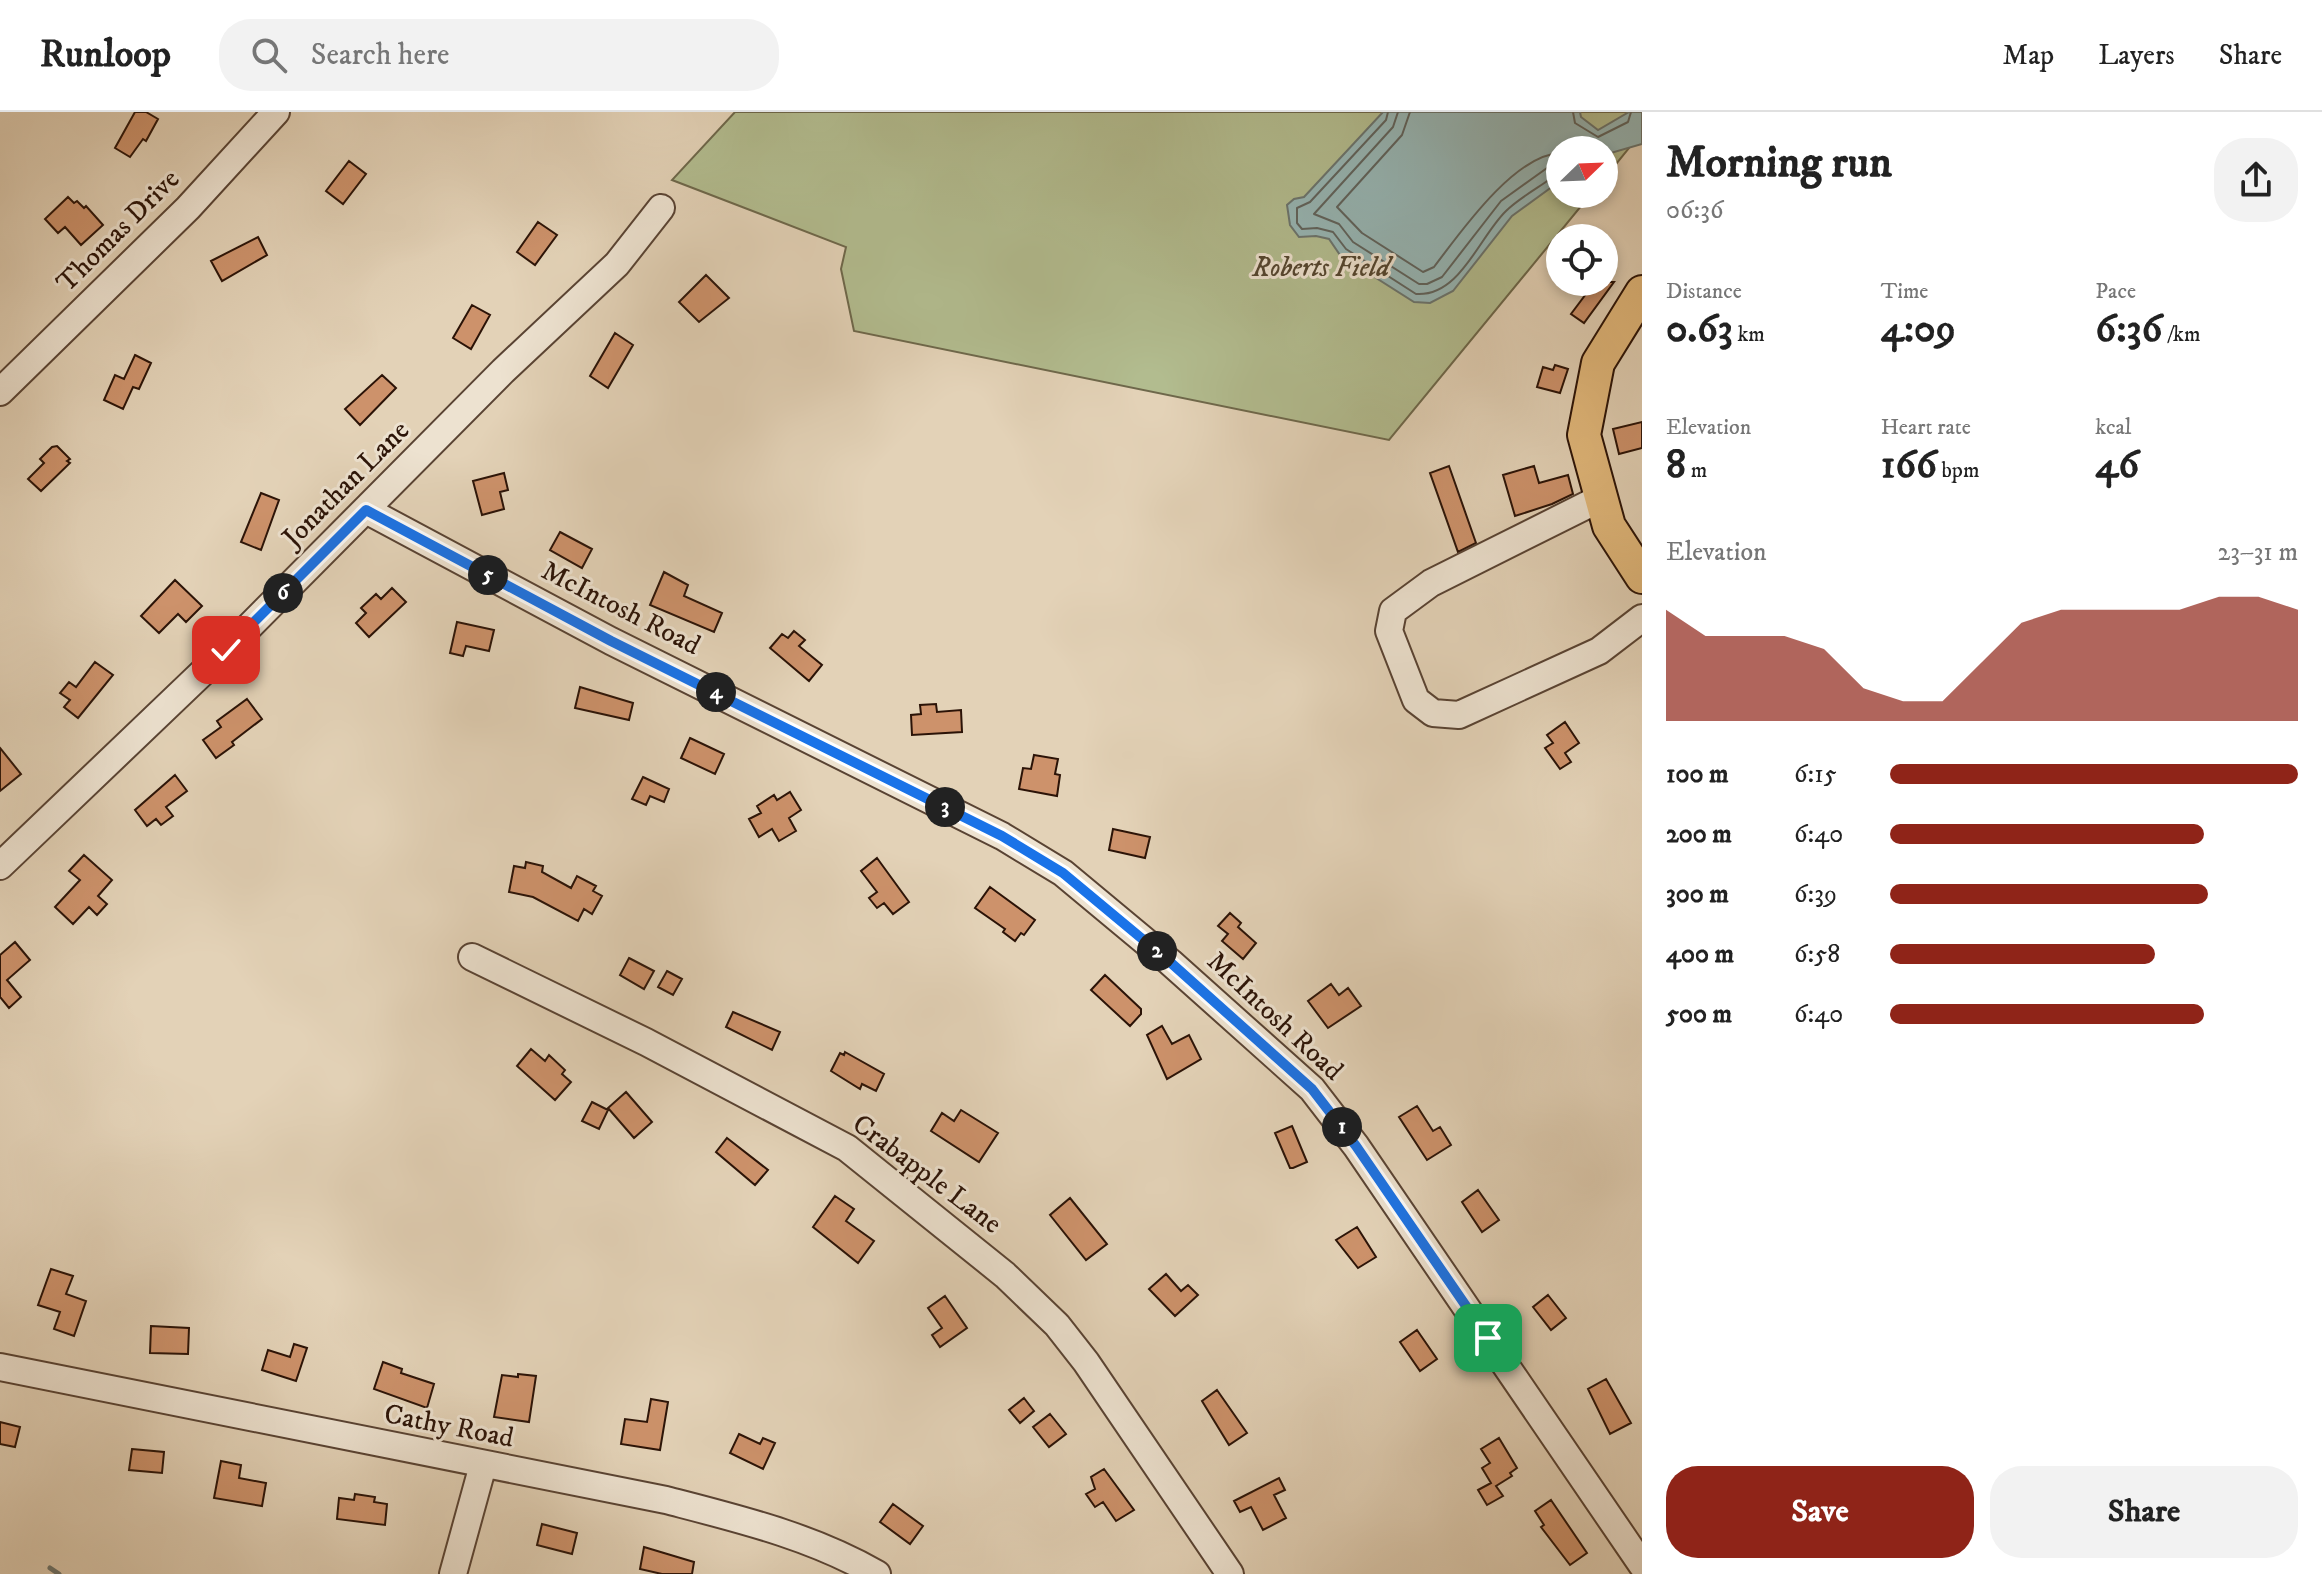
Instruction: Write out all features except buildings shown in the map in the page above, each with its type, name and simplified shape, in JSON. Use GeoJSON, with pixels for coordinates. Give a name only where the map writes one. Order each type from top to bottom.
{"type":"FeatureCollection","features":[{"type":"Feature","properties":{"kind":"main road"},"geometry":{"type":"LineString","coordinates":[[1642,292],[1598,363],[1584,435],[1609,526],[1642,577]]}},
{"type":"Feature","properties":{"kind":"street","name":"Thomas Drive"},"geometry":{"type":"LineString","coordinates":[[0,392],[188,208],[276,112]]}},
{"type":"Feature","properties":{"kind":"street","name":"Jonathan Lane"},"geometry":{"type":"LineString","coordinates":[[0,866],[226,650],[503,371],[617,264],[661,208]]}},
{"type":"Feature","properties":{"kind":"street"},"geometry":{"type":"LineString","coordinates":[[1601,498],[1431,583],[1393,611],[1389,631],[1397,658],[1416,700],[1433,713],[1459,715],[1599,651],[1642,618]]}},
{"type":"Feature","properties":{"kind":"street","name":"McIntosh Road"},"geometry":{"type":"LineString","coordinates":[[366,510],[611,641],[1002,836],[1063,873],[1170,962],[1312,1089],[1356,1146],[1642,1565]]}},
{"type":"Feature","properties":{"kind":"street","name":"Crabapple Lane"},"geometry":{"type":"LineString","coordinates":[[472,957],[646,1042],[847,1148],[1005,1275],[1057,1325],[1086,1362],[1230,1574]]}},
{"type":"Feature","properties":{"kind":"street","name":"Cathy Road"},"geometry":{"type":"LineString","coordinates":[[0,1367],[666,1500],[754,1522],[839,1552],[877,1574]]}},
{"type":"Feature","properties":{"kind":"street"},"geometry":{"type":"LineString","coordinates":[[453,1574],[483,1465]]}},
{"type":"Feature","properties":{"kind":"green space","name":"Roberts Field"},"geometry":{"type":"Polygon","coordinates":[[[735,112],[1642,112],[1642,132],[1618,162],[1618,136],[1546,136],[1546,208],[1580,208],[1566,224],[1546,224],[1546,249],[1389,440],[854,331],[841,269],[846,247],[672,180],[735,112]]]}},
{"type":"Feature","properties":{"kind":"water"},"geometry":{"type":"Polygon","coordinates":[[[1383,112],[1580,112],[1581,117],[1598,130],[1629,112],[1642,112],[1642,144],[1618,151],[1618,136],[1546,136],[1546,191],[1512,216],[1453,291],[1430,303],[1414,302],[1340,255],[1329,239],[1299,237],[1290,225],[1287,205],[1294,199],[1304,197],[1383,112]]]}},
{"type":"Feature","properties":{"kind":"waterway"},"geometry":{"type":"LineString","coordinates":[[50,1568],[59,1574]]}},
{"type":"Feature","properties":{"kind":"route"},"geometry":{"type":"LineString","coordinates":[[226,650],[366,510],[611,641],[1002,836],[1063,873],[1170,962],[1312,1089],[1356,1146],[1488,1338]]}}]}
